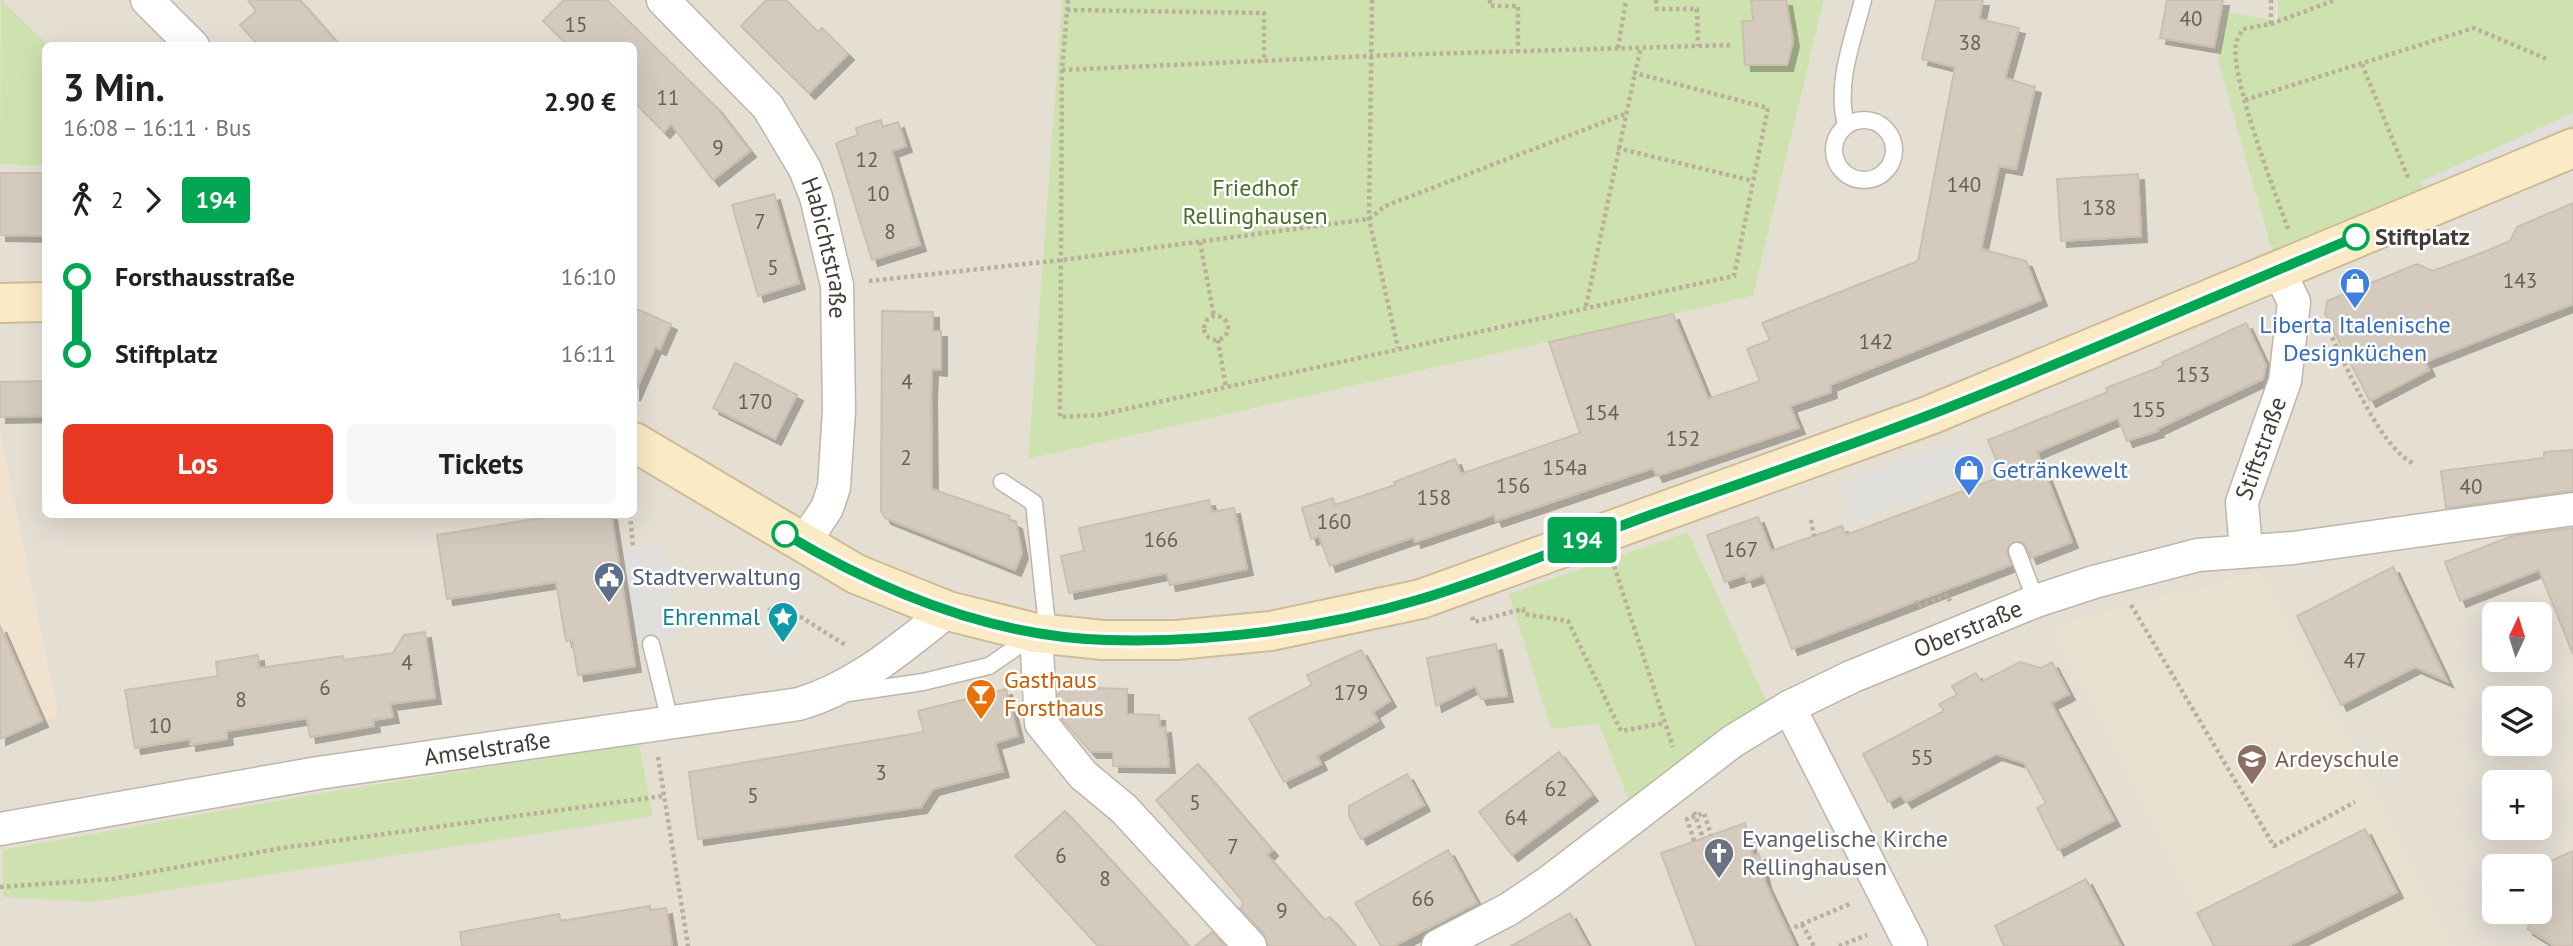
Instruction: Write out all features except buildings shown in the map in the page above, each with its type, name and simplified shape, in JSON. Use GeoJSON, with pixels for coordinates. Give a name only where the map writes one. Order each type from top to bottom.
{"type":"FeatureCollection","features":[{"type":"Feature","properties":{"kind":"main road"},"geometry":{"type":"LineString","coordinates":[[637,444],[803,544],[866,578],[948,611],[1042,634],[1103,640],[1175,640],[1271,631],[1389,607],[1460,585],[1930,415],[2573,148]]}},
{"type":"Feature","properties":{"kind":"main road"},"geometry":{"type":"LineString","coordinates":[[0,303],[42,302]]}},
{"type":"Feature","properties":{"kind":"street"},"geometry":{"type":"LineString","coordinates":[[147,0],[190,42]]}},
{"type":"Feature","properties":{"kind":"street","name":"Habichtstraße"},"geometry":{"type":"LineString","coordinates":[[663,0],[752,88],[782,127],[816,197],[837,285],[839,411],[834,487],[827,508],[803,544]]}},
{"type":"Feature","properties":{"kind":"street"},"geometry":{"type":"LineString","coordinates":[[2278,269],[2294,303]]}},
{"type":"Feature","properties":{"kind":"street","name":"Stiftstraße"},"geometry":{"type":"LineString","coordinates":[[2246,550],[2242,502],[2285,381],[2294,303]]}},
{"type":"Feature","properties":{"kind":"street","name":"Oberstraße"},"geometry":{"type":"LineString","coordinates":[[1438,946],[1509,909],[1733,741],[1788,707],[1851,677],[2036,601],[2198,555],[2293,548],[2573,509]]}},
{"type":"Feature","properties":{"kind":"street","name":"Amselstraße"},"geometry":{"type":"LineString","coordinates":[[0,829],[318,774],[799,704],[825,696],[878,666],[948,611]]}},
{"type":"Feature","properties":{"kind":"street"},"geometry":{"type":"LineString","coordinates":[[1042,634],[1041,723],[1083,775],[1124,809],[1250,946]]}},
{"type":"Feature","properties":{"kind":"street"},"geometry":{"type":"LineString","coordinates":[[1788,707],[1912,946]]}},
{"type":"Feature","properties":{"kind":"lane"},"geometry":{"type":"LineString","coordinates":[[1846,125],[1842,109],[1842,85],[1863,0]]}},
{"type":"Feature","properties":{"kind":"lane"},"geometry":{"type":"LineString","coordinates":[[825,696],[923,682],[989,666],[1042,634],[1034,503],[1002,482]]}},
{"type":"Feature","properties":{"kind":"lane"},"geometry":{"type":"LineString","coordinates":[[2017,551],[2036,601]]}},
{"type":"Feature","properties":{"kind":"lane"},"geometry":{"type":"LineString","coordinates":[[651,644],[661,722]]}},
{"type":"Feature","properties":{"kind":"path"},"geometry":{"type":"LineString","coordinates":[[1068,0],[1062,70],[1060,417],[1099,415],[1586,306],[1734,276],[1768,107],[1635,73]]}},
{"type":"Feature","properties":{"kind":"path"},"geometry":{"type":"LineString","coordinates":[[1372,0],[1369,219],[1398,348]]}},
{"type":"Feature","properties":{"kind":"path"},"geometry":{"type":"LineString","coordinates":[[1490,0],[1490,6],[1518,6],[1518,53]]}},
{"type":"Feature","properties":{"kind":"path"},"geometry":{"type":"LineString","coordinates":[[1618,48],[1626,0]]}},
{"type":"Feature","properties":{"kind":"path"},"geometry":{"type":"LineString","coordinates":[[1656,0],[1657,9],[1697,9],[1698,46]]}},
{"type":"Feature","properties":{"kind":"path"},"geometry":{"type":"LineString","coordinates":[[2271,0],[2271,24]]}},
{"type":"Feature","properties":{"kind":"path"},"geometry":{"type":"LineString","coordinates":[[2279,202],[2245,100],[2235,60],[2236,42],[2243,29],[2271,24],[2335,0]]}},
{"type":"Feature","properties":{"kind":"path"},"geometry":{"type":"LineString","coordinates":[[1067,10],[1264,13],[1264,62]]}},
{"type":"Feature","properties":{"kind":"path"},"geometry":{"type":"LineString","coordinates":[[2245,100],[2474,28],[2549,60]]}},
{"type":"Feature","properties":{"kind":"path"},"geometry":{"type":"LineString","coordinates":[[1062,70],[1732,45]]}},
{"type":"Feature","properties":{"kind":"path"},"geometry":{"type":"LineString","coordinates":[[1586,306],[1617,148],[1641,47]]}},
{"type":"Feature","properties":{"kind":"path"},"geometry":{"type":"LineString","coordinates":[[2362,64],[2421,211]]}},
{"type":"Feature","properties":{"kind":"path"},"geometry":{"type":"LineString","coordinates":[[837,285],[1062,260],[1369,219],[1385,206],[1625,114]]}},
{"type":"Feature","properties":{"kind":"path"},"geometry":{"type":"LineString","coordinates":[[1617,148],[1753,181]]}},
{"type":"Feature","properties":{"kind":"path"},"geometry":{"type":"LineString","coordinates":[[1200,242],[1214,316]]}},
{"type":"Feature","properties":{"kind":"path"},"geometry":{"type":"LineString","coordinates":[[2294,303],[2320,314],[2382,433],[2401,457],[2414,464]]}},
{"type":"Feature","properties":{"kind":"path"},"geometry":{"type":"LineString","coordinates":[[1214,316],[1222,318],[1227,325],[1227,334],[1218,340],[1210,339],[1203,331],[1205,323],[1214,316]]}},
{"type":"Feature","properties":{"kind":"path"},"geometry":{"type":"LineString","coordinates":[[1218,340],[1226,388]]}},
{"type":"Feature","properties":{"kind":"path"},"geometry":{"type":"LineString","coordinates":[[1955,466],[1965,491]]}},
{"type":"Feature","properties":{"kind":"path"},"geometry":{"type":"LineString","coordinates":[[630,518],[633,545]]}},
{"type":"Feature","properties":{"kind":"path"},"geometry":{"type":"LineString","coordinates":[[1811,520],[1814,536]]}},
{"type":"Feature","properties":{"kind":"path"},"geometry":{"type":"LineString","coordinates":[[2120,575],[2130,604],[2274,846],[2355,802]]}},
{"type":"Feature","properties":{"kind":"path"},"geometry":{"type":"LineString","coordinates":[[1460,585],[1474,622],[1523,609],[1524,614],[1568,621],[1622,731],[1665,723],[1626,604]]}},
{"type":"Feature","properties":{"kind":"path"},"geometry":{"type":"LineString","coordinates":[[768,610],[785,607],[878,666]]}},
{"type":"Feature","properties":{"kind":"path"},"geometry":{"type":"LineString","coordinates":[[661,722],[663,796],[688,946]]}},
{"type":"Feature","properties":{"kind":"path"},"geometry":{"type":"LineString","coordinates":[[0,887],[113,879],[282,848],[663,796]]}},
{"type":"Feature","properties":{"kind":"path"},"geometry":{"type":"LineString","coordinates":[[1694,841],[1687,819],[1704,813],[1711,835]]}},
{"type":"Feature","properties":{"kind":"path"},"geometry":{"type":"LineString","coordinates":[[1696,816],[1703,838]]}},
{"type":"Feature","properties":{"kind":"path"},"geometry":{"type":"LineString","coordinates":[[1788,930],[1882,890]]}},
{"type":"Feature","properties":{"kind":"path"},"geometry":{"type":"LineString","coordinates":[[1802,924],[1814,946]]}},
{"type":"Feature","properties":{"kind":"path"},"geometry":{"type":"LineString","coordinates":[[1839,946],[1866,933],[1872,946]]}},
{"type":"Feature","properties":{"kind":"shaded area"},"geometry":{"type":"Polygon","coordinates":[[[0,0],[1062,0],[1028,459],[1753,296],[1824,0],[2278,0],[2255,193],[2276,266],[1603,530],[1247,632],[951,609],[637,442],[637,42],[42,42],[42,301],[0,301],[0,0]]]}},
{"type":"Feature","properties":{"kind":"shaded area"},"geometry":{"type":"Polygon","coordinates":[[[2573,113],[2573,124],[2529,147],[2423,189],[2420,182],[2573,113]]]}},
{"type":"Feature","properties":{"kind":"shaded area"},"geometry":{"type":"Polygon","coordinates":[[[2573,150],[2573,946],[0,946],[0,738],[58,715],[0,433],[0,304],[42,304],[42,518],[637,518],[637,445],[802,547],[1038,636],[1390,609],[2573,150]]]}},
{"type":"Feature","properties":{"kind":"shaded area"},"geometry":{"type":"Polygon","coordinates":[[[0,433],[58,715],[0,738],[0,433]]]}},
{"type":"Feature","properties":{"kind":"shaded area"},"geometry":{"type":"Polygon","coordinates":[[[1959,441],[1972,478],[1854,521],[1840,485],[1959,441]]]}},
{"type":"Feature","properties":{"kind":"shaded area"},"geometry":{"type":"Polygon","coordinates":[[[633,546],[664,547],[677,640],[638,645],[622,550],[633,546]]]}},
{"type":"Feature","properties":{"kind":"shaded area","name":"Ardeyschule"},"geometry":{"type":"Polygon","coordinates":[[[2261,570],[2453,946],[2214,946],[2051,626],[2187,590],[2189,593],[2261,570]]]}},
{"type":"Feature","properties":{"kind":"green space"},"geometry":{"type":"Polygon","coordinates":[[[1,0],[45,42],[42,42],[42,166],[0,164],[1,0]]]}},
{"type":"Feature","properties":{"kind":"green space","name":"Friedhof Rellinghausen"},"geometry":{"type":"Polygon","coordinates":[[[1062,0],[1824,0],[1753,296],[1028,459],[1062,0]]]}},
{"type":"Feature","properties":{"kind":"green space"},"geometry":{"type":"Polygon","coordinates":[[[2278,0],[2573,0],[2573,145],[2276,266],[2218,60],[2228,12],[2277,21],[2278,0]]]}},
{"type":"Feature","properties":{"kind":"green space"},"geometry":{"type":"Polygon","coordinates":[[[1688,532],[1773,715],[1634,814],[1599,724],[1551,729],[1509,594],[1688,532]]]}},
{"type":"Feature","properties":{"kind":"green space"},"geometry":{"type":"Polygon","coordinates":[[[639,744],[653,816],[91,902],[3,897],[3,850],[322,793],[639,744]]]}},
{"type":"Feature","properties":{"kind":"bus line","name":"194"},"geometry":{"type":"LineString","coordinates":[[785,534],[887,587],[948,611],[1036,633],[1103,640],[1175,640],[1271,631],[1421,599],[1930,415],[2356,237]]}},
{"type":"Feature","properties":{"kind":"place","name":"Stiftplatz"},"geometry":{"type":"Point","coordinates":[2356,237]}},
{"type":"Feature","properties":{"kind":"place","name":"Liberta Italenische Designküchen"},"geometry":{"type":"Point","coordinates":[2355,310]}},
{"type":"Feature","properties":{"kind":"place","name":"Getränkewelt"},"geometry":{"type":"Point","coordinates":[1969,497]}},
{"type":"Feature","properties":{"kind":"place","name":"Stadtverwaltung"},"geometry":{"type":"Point","coordinates":[609,604]}},
{"type":"Feature","properties":{"kind":"place","name":"Ehrenmal"},"geometry":{"type":"Point","coordinates":[783,644]}},
{"type":"Feature","properties":{"kind":"place","name":"Gasthaus Forsthaus"},"geometry":{"type":"Point","coordinates":[981,721]}},
{"type":"Feature","properties":{"kind":"place","name":"Ardeyschule"},"geometry":{"type":"Point","coordinates":[2252,786]}},
{"type":"Feature","properties":{"kind":"place","name":"Evangelische Kirche Rellinghausen"},"geometry":{"type":"Point","coordinates":[1719,880]}}]}
